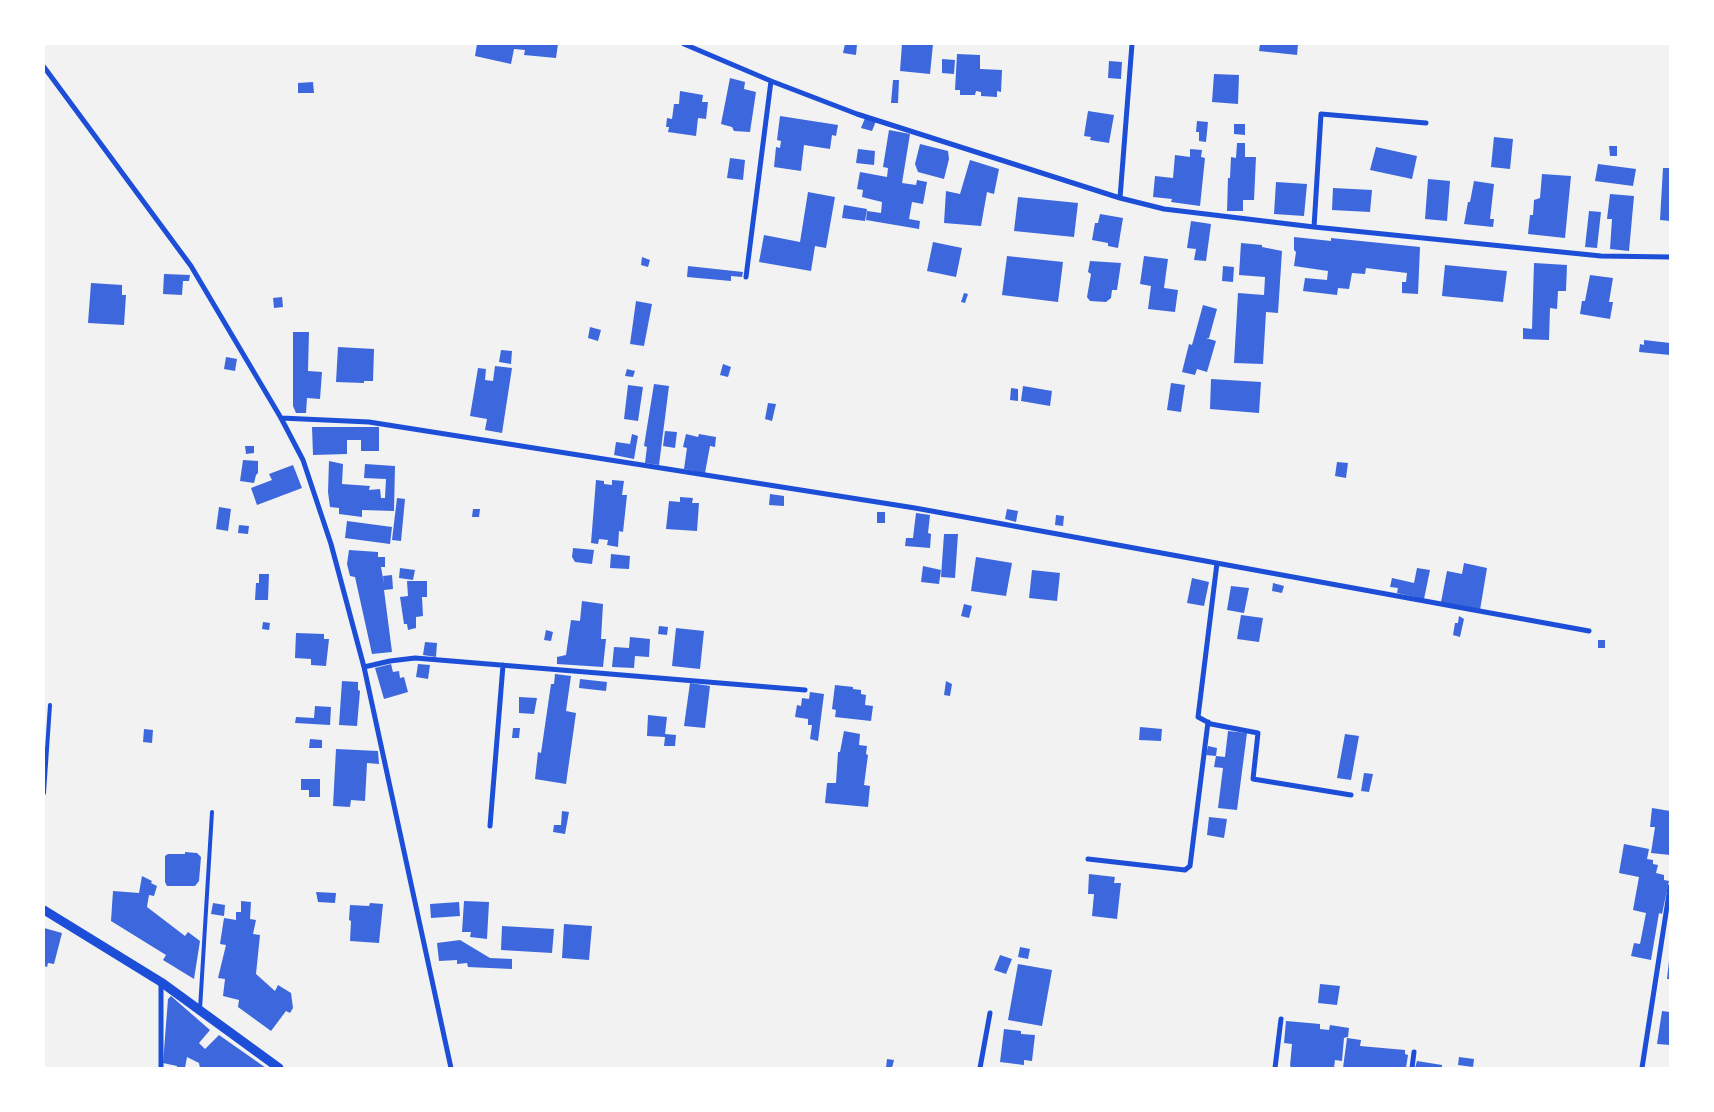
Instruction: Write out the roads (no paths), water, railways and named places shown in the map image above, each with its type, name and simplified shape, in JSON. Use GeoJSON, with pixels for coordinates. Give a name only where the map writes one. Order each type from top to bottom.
{"type":"FeatureCollection","features":[{"type":"Feature","properties":{"kind":"street"},"geometry":{"type":"LineString","coordinates":[[684,44],[771,81],[857,114],[1120,198],[1164,209],[1314,227],[1601,256],[1670,256]]}},
{"type":"Feature","properties":{"kind":"street"},"geometry":{"type":"LineString","coordinates":[[1120,198],[1132,44]]}},
{"type":"Feature","properties":{"kind":"street"},"geometry":{"type":"LineString","coordinates":[[44,67],[191,266],[303,460],[328,534],[364,667],[451,1068]]}},
{"type":"Feature","properties":{"kind":"street"},"geometry":{"type":"LineString","coordinates":[[746,277],[771,81]]}},
{"type":"Feature","properties":{"kind":"street"},"geometry":{"type":"LineString","coordinates":[[1314,227],[1322,114],[1426,122]]}},
{"type":"Feature","properties":{"kind":"street"},"geometry":{"type":"LineString","coordinates":[[280,418],[368,422],[916,508],[1589,631]]}},
{"type":"Feature","properties":{"kind":"street"},"geometry":{"type":"LineString","coordinates":[[1217,563],[1198,717],[1211,724],[1258,733],[1253,780],[1351,795]]}},
{"type":"Feature","properties":{"kind":"street"},"geometry":{"type":"LineString","coordinates":[[364,667],[390,660],[415,658],[805,690]]}},
{"type":"Feature","properties":{"kind":"street"},"geometry":{"type":"LineString","coordinates":[[490,826],[504,665]]}},
{"type":"Feature","properties":{"kind":"street"},"geometry":{"type":"LineString","coordinates":[[1088,859],[1185,870],[1190,866],[1208,722]]}},
{"type":"Feature","properties":{"kind":"street"},"geometry":{"type":"LineString","coordinates":[[1642,1068],[1670,887]]}},
{"type":"Feature","properties":{"kind":"street"},"geometry":{"type":"LineString","coordinates":[[44,910],[161,982],[279,1068]]}},
{"type":"Feature","properties":{"kind":"street"},"geometry":{"type":"LineString","coordinates":[[161,982],[161,1068]]}},
{"type":"Feature","properties":{"kind":"street"},"geometry":{"type":"LineString","coordinates":[[980,1068],[990,1013]]}},
{"type":"Feature","properties":{"kind":"street"},"geometry":{"type":"LineString","coordinates":[[1275,1068],[1280,1019]]}},
{"type":"Feature","properties":{"kind":"street"},"geometry":{"type":"LineString","coordinates":[[1412,1068],[1414,1052]]}},
{"type":"Feature","properties":{"kind":"lane"},"geometry":{"type":"LineString","coordinates":[[44,793],[50,705]]}},
{"type":"Feature","properties":{"kind":"lane"},"geometry":{"type":"LineString","coordinates":[[200,1010],[212,812]]}}]}
